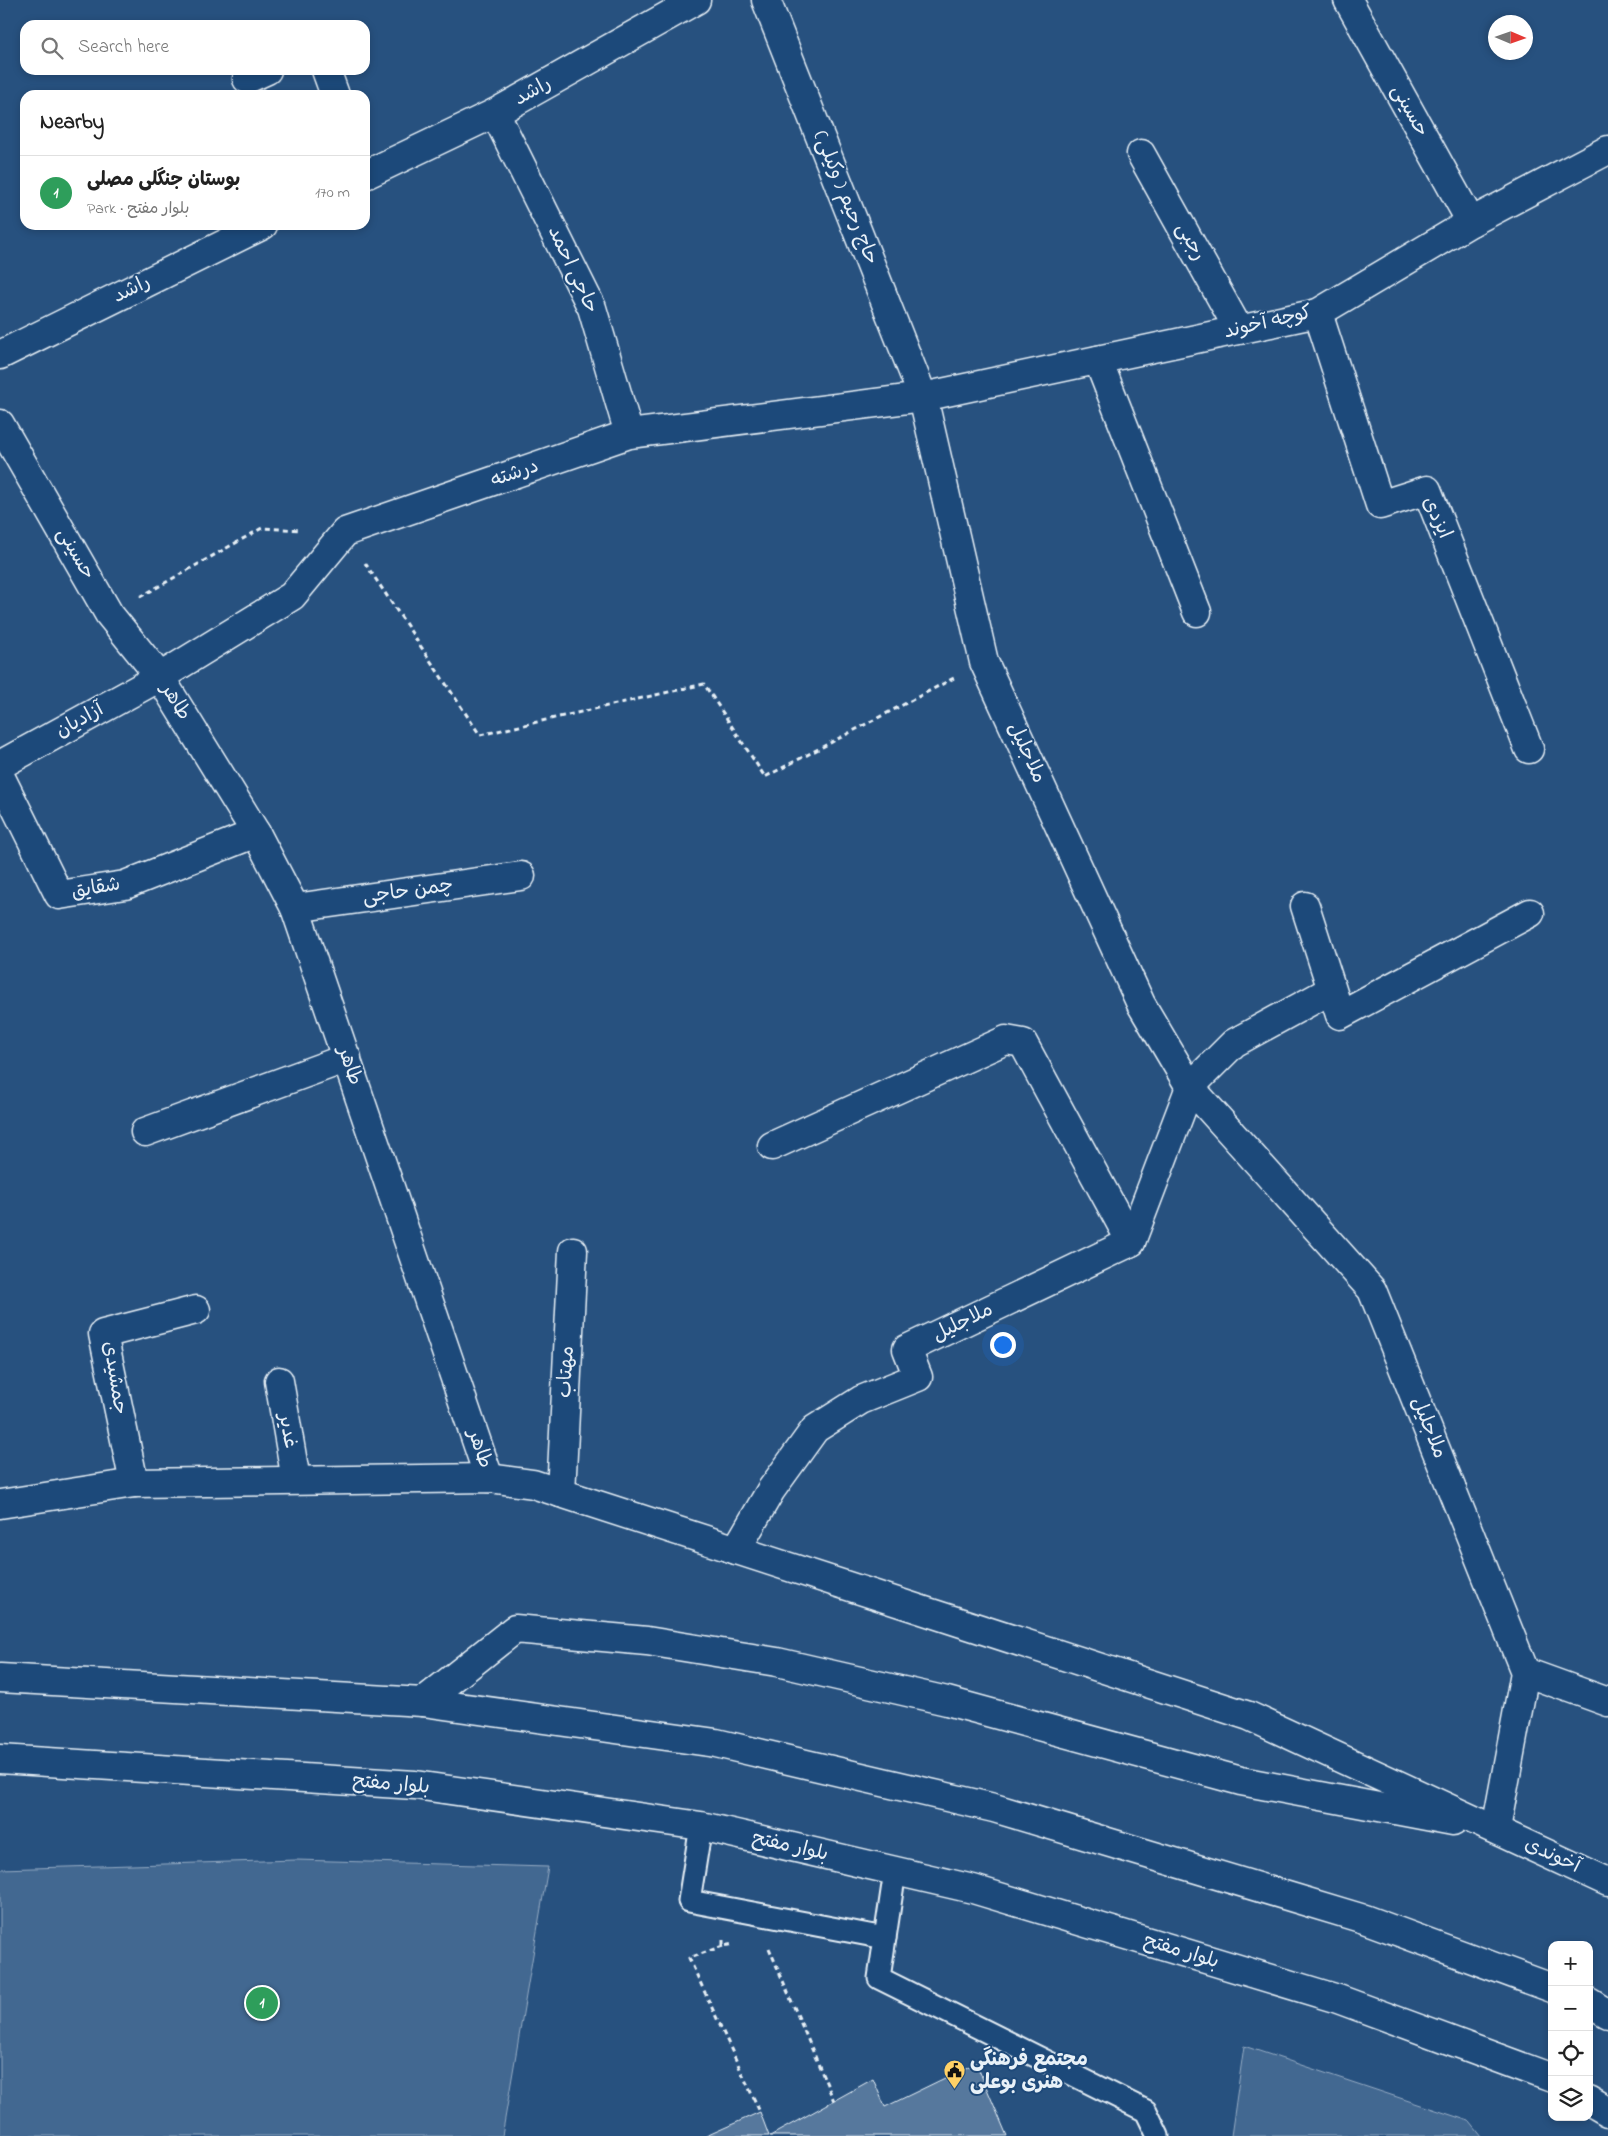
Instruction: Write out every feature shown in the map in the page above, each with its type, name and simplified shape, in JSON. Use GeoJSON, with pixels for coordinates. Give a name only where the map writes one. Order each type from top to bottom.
{"type":"FeatureCollection","features":[{"type":"Feature","properties":{"kind":"street","name":"راشد"},"geometry":{"type":"LineString","coordinates":[[370,172],[495,113],[696,0]]}},
{"type":"Feature","properties":{"kind":"street","name":"حاج رحیم ( وکیلی)"},"geometry":{"type":"LineString","coordinates":[[766,0],[923,397]]}},
{"type":"Feature","properties":{"kind":"street","name":"حسینی"},"geometry":{"type":"LineString","coordinates":[[1348,0],[1471,222]]}},
{"type":"Feature","properties":{"kind":"street"},"geometry":{"type":"LineString","coordinates":[[328,75],[333,90]]}},
{"type":"Feature","properties":{"kind":"street","name":"حاجی احمد"},"geometry":{"type":"LineString","coordinates":[[495,113],[592,308],[628,434]]}},
{"type":"Feature","properties":{"kind":"street","name":"کوچه آخوند"},"geometry":{"type":"LineString","coordinates":[[923,397],[1318,313],[1471,222],[1608,150]]}},
{"type":"Feature","properties":{"kind":"street","name":"رجبی"},"geometry":{"type":"LineString","coordinates":[[1141,154],[1239,330]]}},
{"type":"Feature","properties":{"kind":"street","name":"راشد"},"geometry":{"type":"LineString","coordinates":[[0,355],[253,230]]}},
{"type":"Feature","properties":{"kind":"street","name":"ایزدی"},"geometry":{"type":"LineString","coordinates":[[1318,313],[1380,505],[1427,490],[1529,749]]}},
{"type":"Feature","properties":{"kind":"street"},"geometry":{"type":"LineString","coordinates":[[1098,360],[1197,612]]}},
{"type":"Feature","properties":{"kind":"street","name":"درشته"},"geometry":{"type":"LineString","coordinates":[[345,532],[628,434],[923,397]]}},
{"type":"Feature","properties":{"kind":"street","name":"ملاجلیل"},"geometry":{"type":"LineString","coordinates":[[923,397],[984,662],[1141,1004],[1190,1087],[1372,1290],[1525,1672]]}},
{"type":"Feature","properties":{"kind":"street","name":"حسینی"},"geometry":{"type":"LineString","coordinates":[[0,424],[109,614],[160,677]]}},
{"type":"Feature","properties":{"kind":"street"},"geometry":{"type":"LineString","coordinates":[[160,677],[292,596],[345,532]]}},
{"type":"Feature","properties":{"kind":"street","name":"آزادیان"},"geometry":{"type":"LineString","coordinates":[[0,765],[160,677]]}},
{"type":"Feature","properties":{"kind":"street","name":"طاهر"},"geometry":{"type":"LineString","coordinates":[[160,677],[256,833],[296,908],[489,1478]]}},
{"type":"Feature","properties":{"kind":"street","name":"شقایق"},"geometry":{"type":"LineString","coordinates":[[0,776],[59,895],[125,885],[256,833]]}},
{"type":"Feature","properties":{"kind":"street","name":"چمن حاجی"},"geometry":{"type":"LineString","coordinates":[[296,908],[521,876]]}},
{"type":"Feature","properties":{"kind":"street"},"geometry":{"type":"LineString","coordinates":[[1306,906],[1340,1015],[1530,913]]}},
{"type":"Feature","properties":{"kind":"street"},"geometry":{"type":"LineString","coordinates":[[1130,1242],[1190,1087],[1234,1043],[1331,990]]}},
{"type":"Feature","properties":{"kind":"street"},"geometry":{"type":"LineString","coordinates":[[772,1146],[1006,1040],[1023,1043],[1130,1242]]}},
{"type":"Feature","properties":{"kind":"street"},"geometry":{"type":"LineString","coordinates":[[145,1132],[347,1058]]}},
{"type":"Feature","properties":{"kind":"street","name":"ملاجلیل"},"geometry":{"type":"LineString","coordinates":[[736,1550],[772,1490],[815,1429],[861,1400],[918,1377],[907,1349],[1130,1242]]}},
{"type":"Feature","properties":{"kind":"street","name":"مهتاب"},"geometry":{"type":"LineString","coordinates":[[561,1493],[573,1251]]}},
{"type":"Feature","properties":{"kind":"street","name":"جمشیدی"},"geometry":{"type":"LineString","coordinates":[[134,1483],[103,1334],[196,1310]]}},
{"type":"Feature","properties":{"kind":"street","name":"غدیر"},"geometry":{"type":"LineString","coordinates":[[279,1381],[296,1480]]}},
{"type":"Feature","properties":{"kind":"street"},"geometry":{"type":"LineString","coordinates":[[0,1504],[134,1483],[489,1478],[534,1484],[1249,1716],[1496,1829]]}},
{"type":"Feature","properties":{"kind":"street"},"geometry":{"type":"LineString","coordinates":[[423,1702],[515,1629],[647,1641],[777,1662],[937,1699],[1241,1781],[1496,1829]]}},
{"type":"Feature","properties":{"kind":"street"},"geometry":{"type":"LineString","coordinates":[[1496,1829],[1525,1672],[1608,1702]]}},
{"type":"Feature","properties":{"kind":"street"},"geometry":{"type":"LineString","coordinates":[[0,1678],[423,1702],[716,1743],[994,1808],[1364,1919],[1548,1987]]}},
{"type":"Feature","properties":{"kind":"street","name":"بلوار مفتح"},"geometry":{"type":"LineString","coordinates":[[0,1759],[415,1785],[701,1826],[972,1889],[1338,1999],[1548,2077]]}},
{"type":"Feature","properties":{"kind":"street","name":"آخوندی"},"geometry":{"type":"LineString","coordinates":[[1496,1829],[1608,1882]]}},
{"type":"Feature","properties":{"kind":"street"},"geometry":{"type":"LineString","coordinates":[[1593,2005],[1608,2014]]}},
{"type":"Feature","properties":{"kind":"street"},"geometry":{"type":"LineString","coordinates":[[1593,2103],[1608,2112]]}},
{"type":"Feature","properties":{"kind":"lane"},"geometry":{"type":"LineString","coordinates":[[701,1826],[690,1901],[885,1938]]}},
{"type":"Feature","properties":{"kind":"lane"},"geometry":{"type":"LineString","coordinates":[[895,1871],[878,1978],[1146,2111],[1158,2136]]}},
{"type":"Feature","properties":{"kind":"path"},"geometry":{"type":"LineString","coordinates":[[109,614],[262,528],[345,532],[480,735],[704,684],[765,777],[984,662]]}},
{"type":"Feature","properties":{"kind":"path"},"geometry":{"type":"LineString","coordinates":[[765,1939],[834,2100]]}},
{"type":"Feature","properties":{"kind":"path"},"geometry":{"type":"LineString","coordinates":[[723,1946],[690,1958],[760,2112]]}},
{"type":"Feature","properties":{"kind":"shaded area"},"geometry":{"type":"Polygon","coordinates":[[[296,1860],[548,1867],[502,2136],[0,2136],[0,1869],[296,1860]]]}},
{"type":"Feature","properties":{"kind":"shaded area"},"geometry":{"type":"Polygon","coordinates":[[[1244,2046],[1469,2121],[1481,2136],[1231,2136],[1244,2046]]]}},
{"type":"Feature","properties":{"kind":"building","name":"مجتمع فرهنگی هنری بوعلی"},"geometry":{"type":"Polygon","coordinates":[[[976,2063],[1007,2136],[770,2136],[873,2079],[885,2107],[976,2063]]]}},
{"type":"Feature","properties":{"kind":"building"},"geometry":{"type":"Polygon","coordinates":[[[760,2112],[769,2136],[706,2136],[760,2112]]]}},
{"type":"Feature","properties":{"kind":"place","name":"بوستان جنگلی مصلی"},"geometry":{"type":"Point","coordinates":[262,2003]}},
{"type":"Feature","properties":{"kind":"place","name":"مجتمع فرهنگی هنری بوعلی"},"geometry":{"type":"Point","coordinates":[954,2090]}}]}
